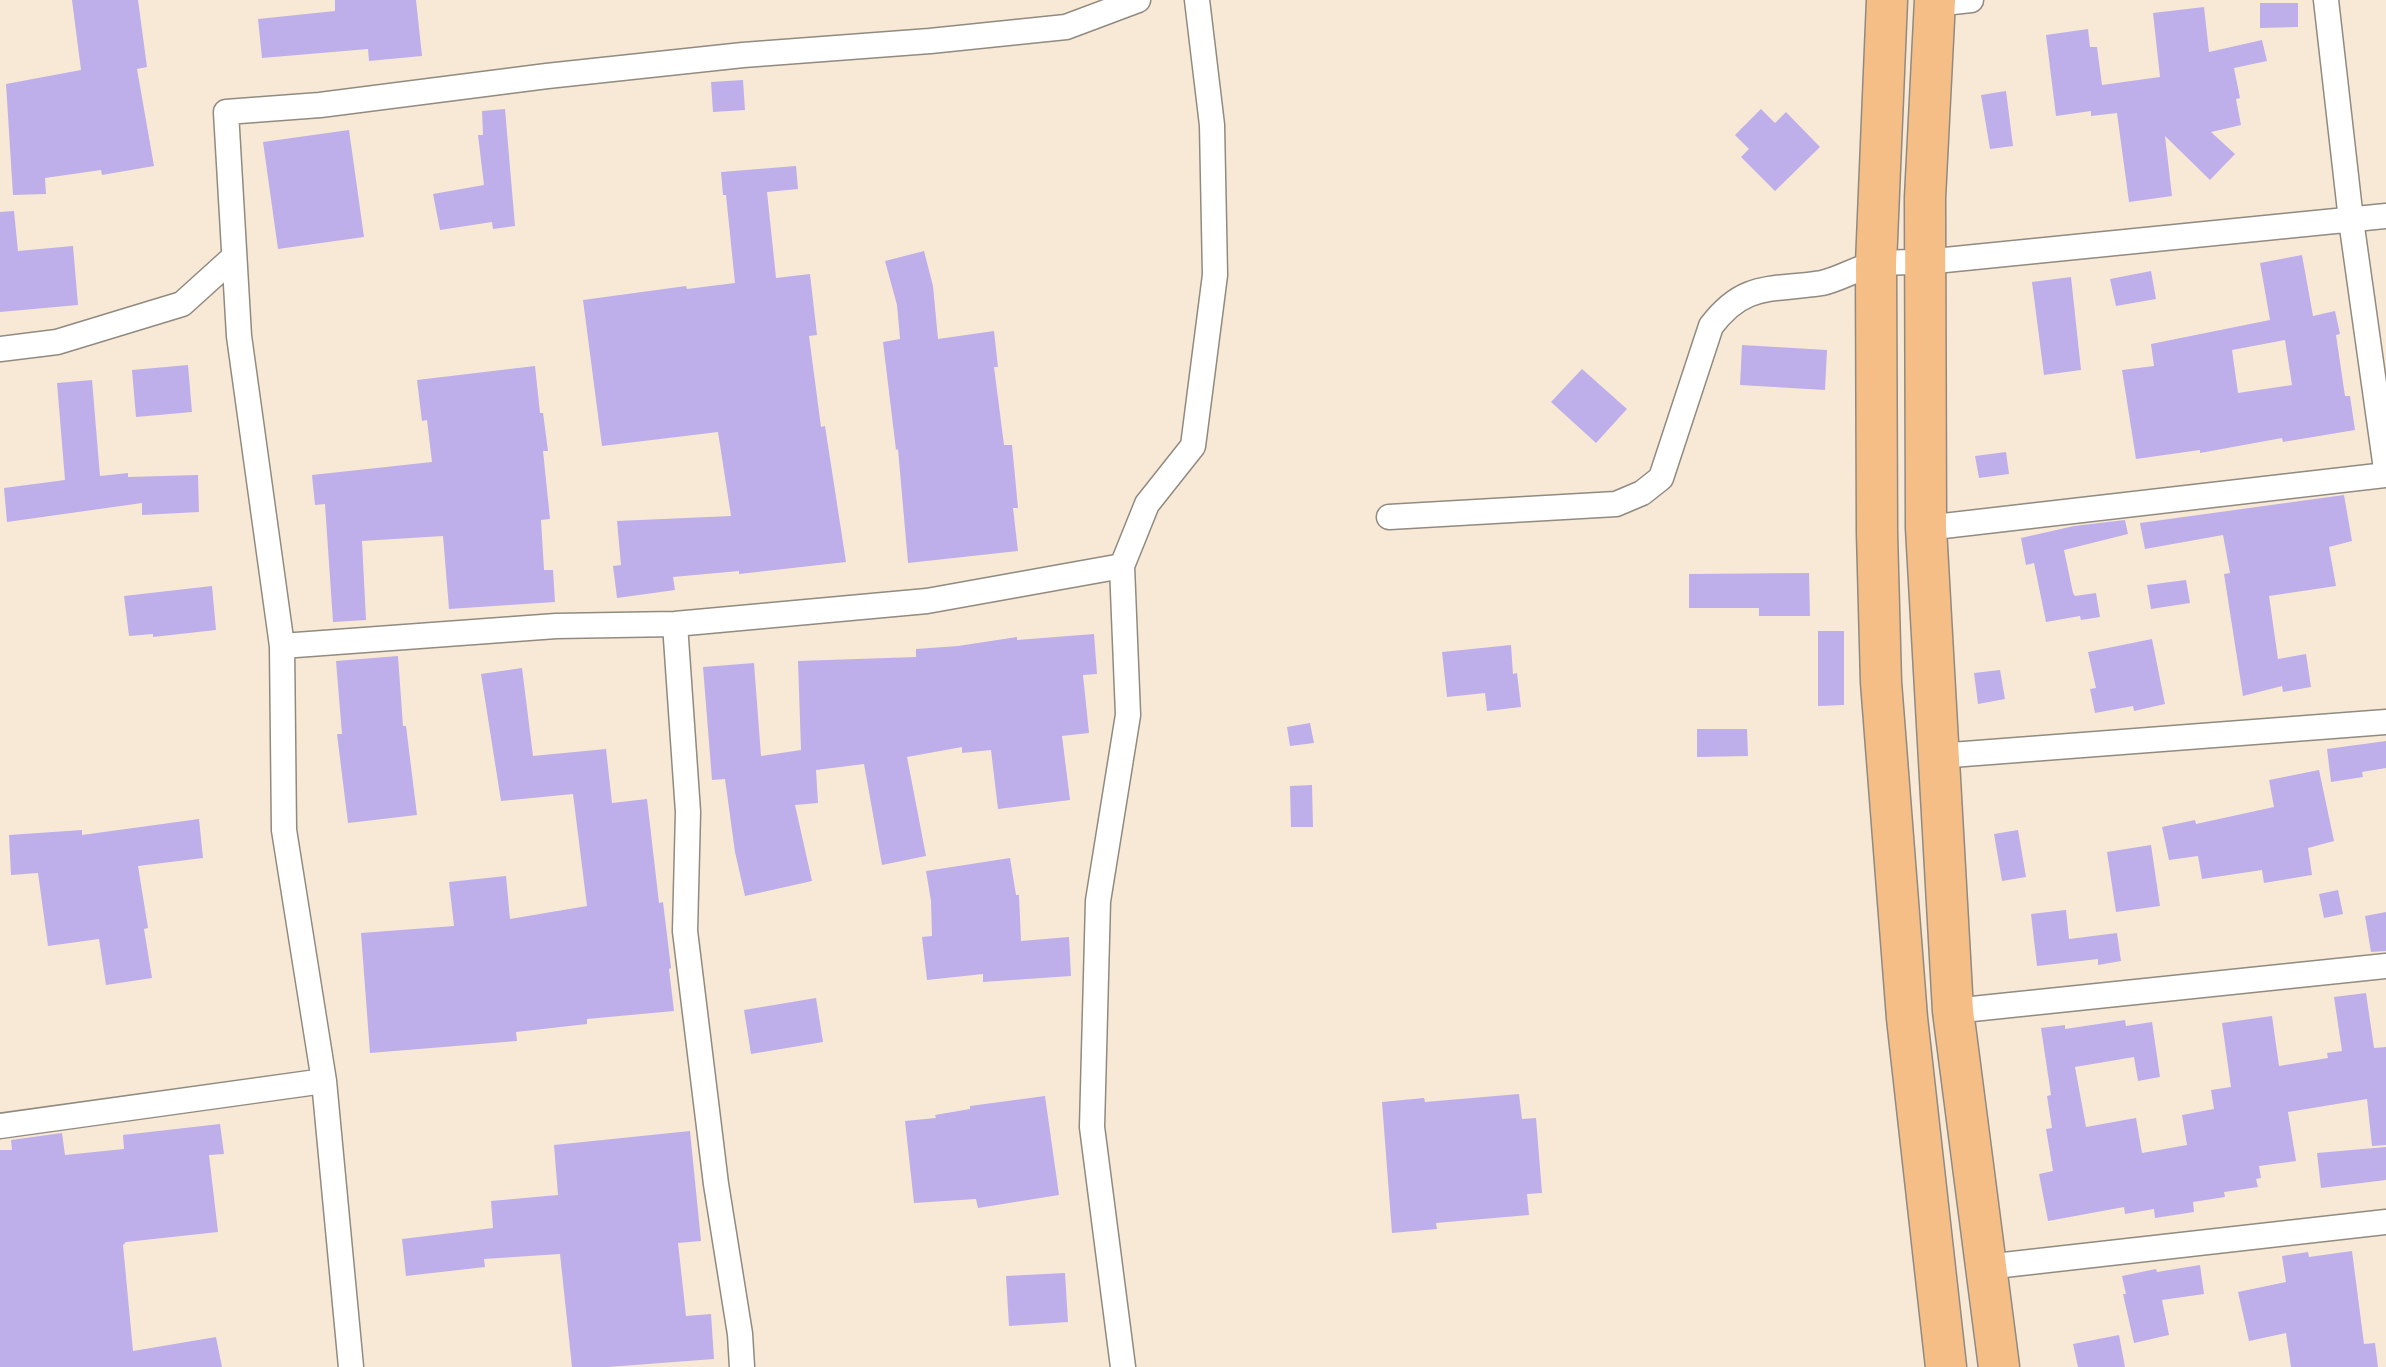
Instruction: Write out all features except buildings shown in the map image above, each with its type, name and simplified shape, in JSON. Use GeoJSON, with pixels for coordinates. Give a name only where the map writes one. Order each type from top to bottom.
{"type":"FeatureCollection","features":[{"type":"Feature","properties":{"kind":"highway"},"geometry":{"type":"LineString","coordinates":[[1887,0],[1876,264],[1881,682],[1907,1018],[1946,1367]]}},
{"type":"Feature","properties":{"kind":"highway"},"geometry":{"type":"LineString","coordinates":[[1947,1],[1925,198],[1926,528],[1953,1011],[1999,1367]]}},
{"type":"Feature","properties":{"kind":"highway"},"geometry":{"type":"LineString","coordinates":[[1917,1107],[1964,1101]]}},
{"type":"Feature","properties":{"kind":"street"},"geometry":{"type":"LineString","coordinates":[[351,1367],[324,1081],[284,830],[282,646],[239,336],[226,112],[320,105],[743,55],[1066,27],[1138,0]]}},
{"type":"Feature","properties":{"kind":"street"},"geometry":{"type":"LineString","coordinates":[[1123,1367],[1092,1127],[1098,901],[1128,715],[1122,566],[1147,504],[1193,446],[1215,275],[1212,125],[1197,0]]}},
{"type":"Feature","properties":{"kind":"street"},"geometry":{"type":"LineString","coordinates":[[1926,528],[2386,472],[2351,220],[2326,0]]}},
{"type":"Feature","properties":{"kind":"street"},"geometry":{"type":"LineString","coordinates":[[1389,517],[1616,504],[1642,493],[1661,478],[1711,326],[1725,308],[1747,294],[1768,288],[1825,282],[1876,264],[1925,262],[2386,216]]}},
{"type":"Feature","properties":{"kind":"street"},"geometry":{"type":"LineString","coordinates":[[0,349],[57,342],[182,304],[234,257]]}},
{"type":"Feature","properties":{"kind":"street"},"geometry":{"type":"LineString","coordinates":[[282,646],[556,626],[675,624],[927,601],[1122,566]]}},
{"type":"Feature","properties":{"kind":"street"},"geometry":{"type":"LineString","coordinates":[[675,624],[688,812],[685,931],[742,1367]]}},
{"type":"Feature","properties":{"kind":"street"},"geometry":{"type":"LineString","coordinates":[[1938,756],[2386,722]]}},
{"type":"Feature","properties":{"kind":"street"},"geometry":{"type":"LineString","coordinates":[[1953,1011],[2386,966]]}},
{"type":"Feature","properties":{"kind":"street"},"geometry":{"type":"LineString","coordinates":[[0,1126],[324,1081]]}},
{"type":"Feature","properties":{"kind":"street"},"geometry":{"type":"LineString","coordinates":[[1986,1267],[2386,1222]]}}]}
